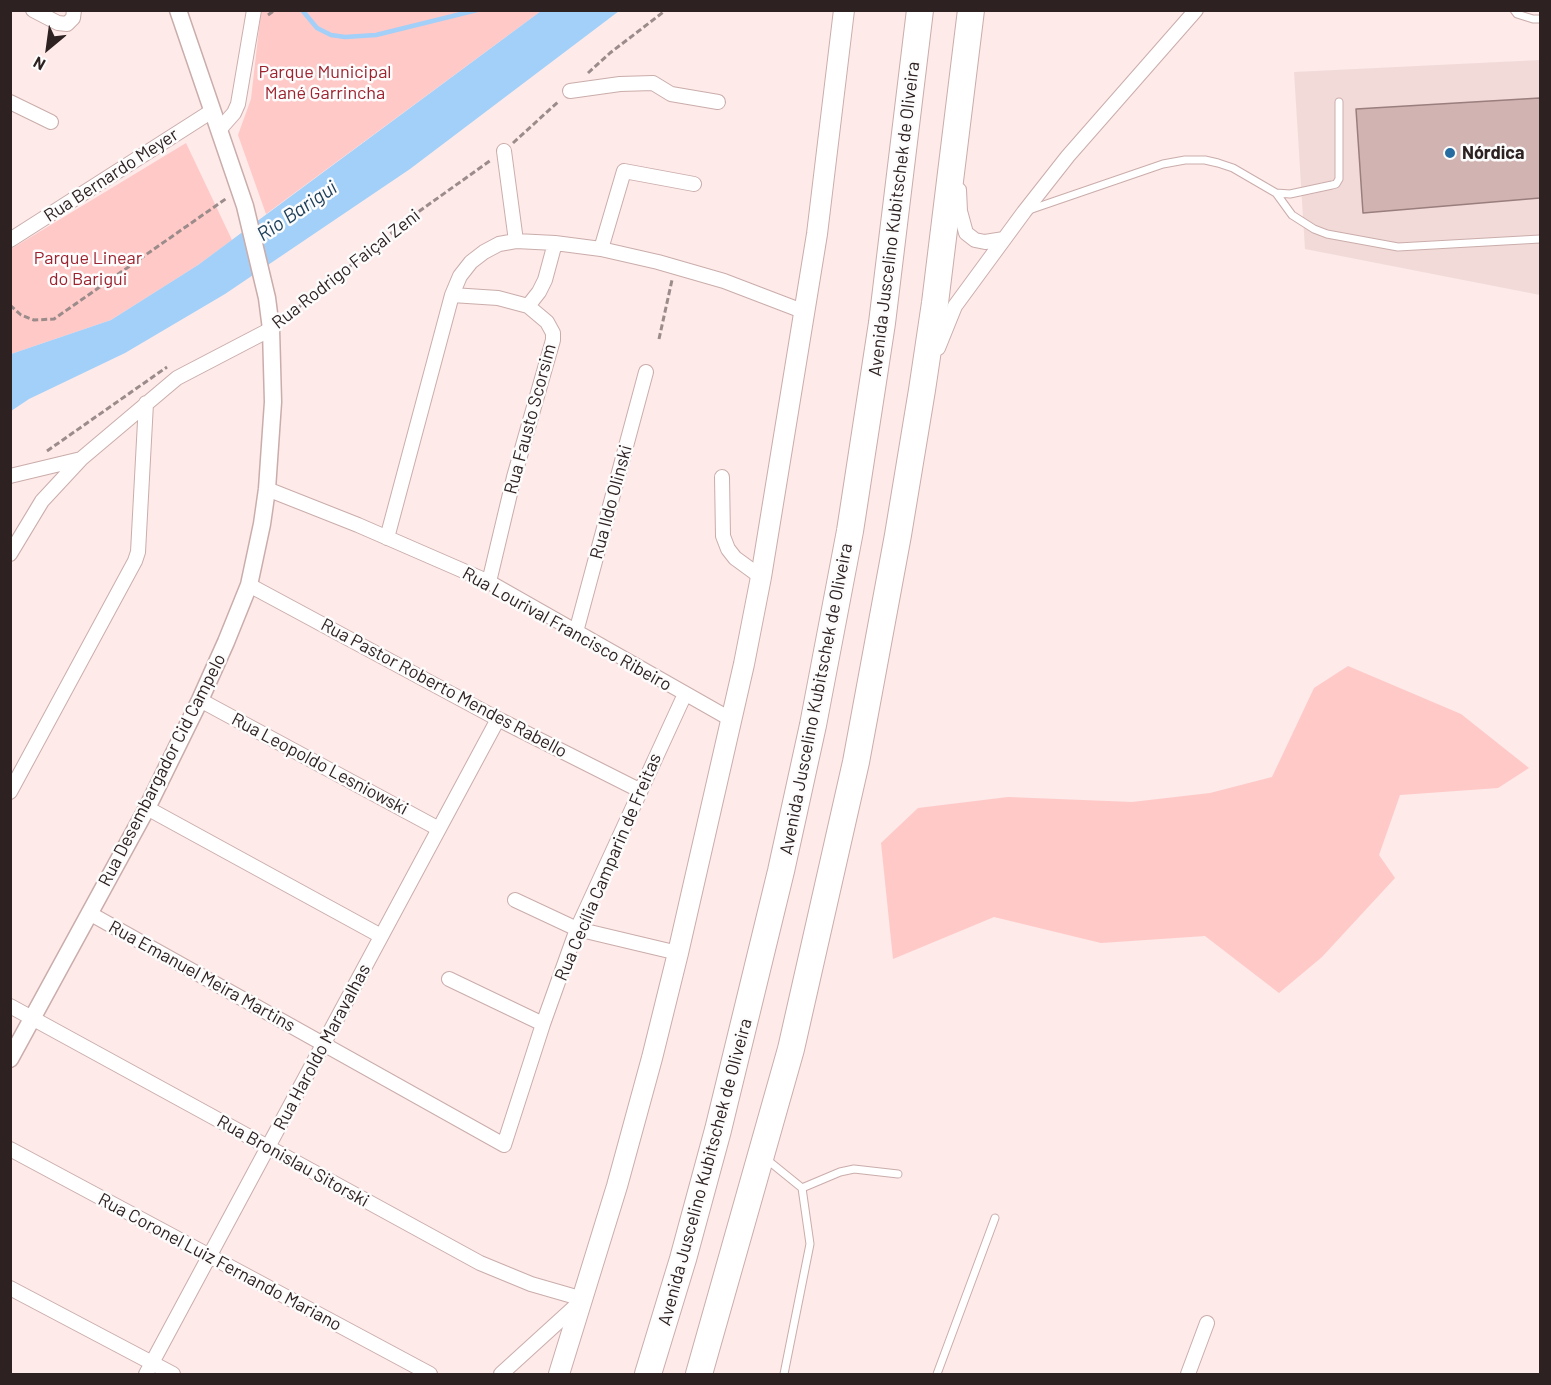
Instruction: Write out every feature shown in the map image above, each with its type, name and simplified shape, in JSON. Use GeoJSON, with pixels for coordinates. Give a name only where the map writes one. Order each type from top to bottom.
{"type":"FeatureCollection","features":[{"type":"Feature","properties":{"kind":"highway","name":"Avenida Juscelino Kubitschek de Oliveira"},"geometry":{"type":"LineString","coordinates":[[648,1374],[684,1259],[718,1130],[779,882],[813,725],[850,531],[882,323],[920,10]]}},
{"type":"Feature","properties":{"kind":"highway"},"geometry":{"type":"LineString","coordinates":[[699,1374],[791,1049],[856,762],[922,390],[970,10]]}},
{"type":"Feature","properties":{"kind":"main road"},"geometry":{"type":"LineString","coordinates":[[559,1374],[617,1186],[678,953],[732,720],[761,577],[805,312],[828,152],[844,10]]}},
{"type":"Feature","properties":{"kind":"street"},"geometry":{"type":"LineString","coordinates":[[33,10],[58,23],[67,24],[73,18],[74,10]]}},
{"type":"Feature","properties":{"kind":"street","name":"Rua Desembargador Cid Campelo"},"geometry":{"type":"LineString","coordinates":[[10,1059],[147,808],[200,700],[249,585],[267,489],[273,402],[272,329],[267,298],[240,189],[178,10]]}},
{"type":"Feature","properties":{"kind":"street"},"geometry":{"type":"LineString","coordinates":[[219,130],[234,113],[238,104],[254,10]]}},
{"type":"Feature","properties":{"kind":"street"},"geometry":{"type":"LineString","coordinates":[[922,390],[955,306],[1068,156],[1196,10]]}},
{"type":"Feature","properties":{"kind":"street"},"geometry":{"type":"LineString","coordinates":[[570,91],[620,84],[653,83],[671,94],[718,102]]}},
{"type":"Feature","properties":{"kind":"street"},"geometry":{"type":"LineString","coordinates":[[10,102],[51,122]]}},
{"type":"Feature","properties":{"kind":"street","name":"Rua Bernardo Meyer"},"geometry":{"type":"LineString","coordinates":[[10,240],[212,111]]}},
{"type":"Feature","properties":{"kind":"street"},"geometry":{"type":"LineString","coordinates":[[958,118],[962,223],[966,233],[975,240],[985,242],[1004,239]]}},
{"type":"Feature","properties":{"kind":"street"},"geometry":{"type":"LineString","coordinates":[[504,151],[516,242]]}},
{"type":"Feature","properties":{"kind":"street"},"geometry":{"type":"LineString","coordinates":[[601,249],[624,171],[694,184]]}},
{"type":"Feature","properties":{"kind":"street"},"geometry":{"type":"LineString","coordinates":[[387,538],[452,295],[460,276],[471,262],[484,252],[499,244],[516,242],[555,243],[601,249],[724,281],[805,312]]}},
{"type":"Feature","properties":{"kind":"street"},"geometry":{"type":"LineString","coordinates":[[528,306],[539,292],[555,243]]}},
{"type":"Feature","properties":{"kind":"street","name":"Rua Fausto Scorsim"},"geometry":{"type":"LineString","coordinates":[[452,295],[498,298],[528,306],[552,328],[553,340],[514,477],[489,582]]}},
{"type":"Feature","properties":{"kind":"street","name":"Rua Rodrigo Faiçal Zeni"},"geometry":{"type":"LineString","coordinates":[[10,554],[38,506],[81,459],[146,403],[193,368],[272,329]]}},
{"type":"Feature","properties":{"kind":"street","name":"Rua Ildo Olinski"},"geometry":{"type":"LineString","coordinates":[[576,632],[646,372]]}},
{"type":"Feature","properties":{"kind":"street"},"geometry":{"type":"LineString","coordinates":[[10,792],[135,561],[138,552],[146,403]]}},
{"type":"Feature","properties":{"kind":"street"},"geometry":{"type":"LineString","coordinates":[[10,476],[81,459]]}},
{"type":"Feature","properties":{"kind":"street"},"geometry":{"type":"LineString","coordinates":[[722,477],[725,543],[735,558],[761,577]]}},
{"type":"Feature","properties":{"kind":"street","name":"Rua Lourival Francisco Ribeiro"},"geometry":{"type":"LineString","coordinates":[[267,489],[489,582],[732,720]]}},
{"type":"Feature","properties":{"kind":"street","name":"Rua Pastor Roberto Mendes Rabello"},"geometry":{"type":"LineString","coordinates":[[249,585],[498,719],[639,790]]}},
{"type":"Feature","properties":{"kind":"street","name":"Rua Cecília Camparin de Freitas"},"geometry":{"type":"LineString","coordinates":[[504,1144],[543,1024],[577,930],[633,810],[639,790],[685,694]]}},
{"type":"Feature","properties":{"kind":"street","name":"Rua Leopoldo Lesniowski"},"geometry":{"type":"LineString","coordinates":[[200,700],[439,829]]}},
{"type":"Feature","properties":{"kind":"street","name":"Rua Haroldo Maravalhas"},"geometry":{"type":"LineString","coordinates":[[149,1369],[498,719]]}},
{"type":"Feature","properties":{"kind":"street"},"geometry":{"type":"LineString","coordinates":[[147,808],[381,936]]}},
{"type":"Feature","properties":{"kind":"street"},"geometry":{"type":"LineString","coordinates":[[515,900],[577,930],[678,953]]}},
{"type":"Feature","properties":{"kind":"street","name":"Rua Emanuel Meira Martins"},"geometry":{"type":"LineString","coordinates":[[89,913],[504,1144]]}},
{"type":"Feature","properties":{"kind":"street"},"geometry":{"type":"LineString","coordinates":[[449,979],[543,1024]]}},
{"type":"Feature","properties":{"kind":"street","name":"Rua Bronislau Sitorski"},"geometry":{"type":"LineString","coordinates":[[10,1006],[480,1263],[514,1278],[583,1299]]}},
{"type":"Feature","properties":{"kind":"street","name":"Rua Coronel Luiz Fernando Mariano"},"geometry":{"type":"LineString","coordinates":[[10,1149],[430,1374]]}},
{"type":"Feature","properties":{"kind":"street"},"geometry":{"type":"LineString","coordinates":[[10,1288],[149,1369],[173,1374]]}},
{"type":"Feature","properties":{"kind":"street"},"geometry":{"type":"LineString","coordinates":[[501,1374],[583,1299]]}},
{"type":"Feature","properties":{"kind":"street"},"geometry":{"type":"LineString","coordinates":[[1188,1374],[1207,1323]]}},
{"type":"Feature","properties":{"kind":"lane"},"geometry":{"type":"LineString","coordinates":[[1514,10],[1517,14],[1533,20],[1540,19]]}},
{"type":"Feature","properties":{"kind":"lane"},"geometry":{"type":"LineString","coordinates":[[1024,212],[1163,164],[1185,160],[1205,160],[1226,166],[1276,193],[1290,194],[1336,184],[1339,179],[1339,102]]}},
{"type":"Feature","properties":{"kind":"lane"},"geometry":{"type":"LineString","coordinates":[[1276,193],[1292,215],[1314,229],[1327,234],[1398,247],[1540,239]]}},
{"type":"Feature","properties":{"kind":"lane"},"geometry":{"type":"LineString","coordinates":[[762,1156],[802,1188],[810,1244],[784,1374]]}},
{"type":"Feature","properties":{"kind":"lane"},"geometry":{"type":"LineString","coordinates":[[802,1188],[840,1172],[854,1169],[898,1174]]}},
{"type":"Feature","properties":{"kind":"lane"},"geometry":{"type":"LineString","coordinates":[[938,1374],[994,1218]]}},
{"type":"Feature","properties":{"kind":"path","name":"Rua Rodrigo Faiçal Zeni"},"geometry":{"type":"LineString","coordinates":[[272,329],[414,215],[504,151],[610,53],[666,10]]}},
{"type":"Feature","properties":{"kind":"path"},"geometry":{"type":"LineString","coordinates":[[10,305],[21,315],[34,320],[54,319],[240,189]]}},
{"type":"Feature","properties":{"kind":"path"},"geometry":{"type":"LineString","coordinates":[[659,339],[675,267]]}},
{"type":"Feature","properties":{"kind":"shaded area"},"geometry":{"type":"Polygon","coordinates":[[[1540,60],[1540,295],[1305,249],[1294,72],[1540,60]]]}},
{"type":"Feature","properties":{"kind":"green space","name":"Parque Municipal Mané Garrincha"},"geometry":{"type":"Polygon","coordinates":[[[261,11],[541,11],[266,214],[238,135],[251,99],[261,11]]]}},
{"type":"Feature","properties":{"kind":"green space","name":"Parque Linear do Barigui"},"geometry":{"type":"Polygon","coordinates":[[[186,143],[232,240],[198,265],[111,320],[11,354],[11,249],[186,143]]]}},
{"type":"Feature","properties":{"kind":"green space"},"geometry":{"type":"Polygon","coordinates":[[[1348,666],[1461,714],[1529,768],[1498,788],[1400,795],[1379,855],[1395,878],[1322,957],[1279,993],[1205,936],[1101,943],[994,917],[893,959],[881,843],[918,808],[1008,797],[1132,802],[1210,793],[1272,777],[1314,688],[1348,666]]]}},
{"type":"Feature","properties":{"kind":"water","name":"Rio Barigui"},"geometry":{"type":"Polygon","coordinates":[[[541,11],[619,11],[410,169],[225,294],[125,353],[29,399],[11,411],[11,354],[111,320],[198,265],[541,11]]]}},
{"type":"Feature","properties":{"kind":"building","name":"Nórdica"},"geometry":{"type":"Polygon","coordinates":[[[1540,98],[1540,198],[1363,213],[1356,109],[1540,98]]]}},
{"type":"Feature","properties":{"kind":"waterway"},"geometry":{"type":"LineString","coordinates":[[302,10],[317,28],[331,35],[345,37],[376,35],[477,10]]}},
{"type":"Feature","properties":{"kind":"place","name":"Nórdica"},"geometry":{"type":"Point","coordinates":[1450,153]}}]}
